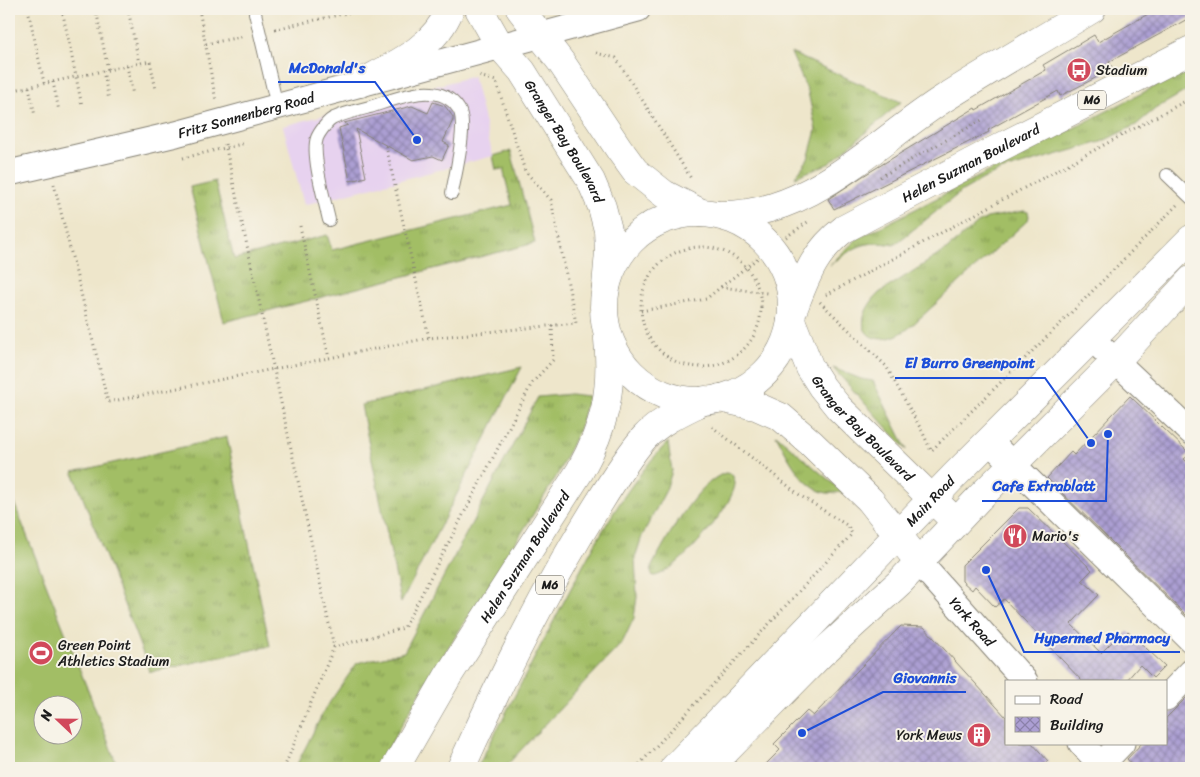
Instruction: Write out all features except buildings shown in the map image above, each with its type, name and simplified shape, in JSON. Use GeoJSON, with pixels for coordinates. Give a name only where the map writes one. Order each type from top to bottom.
{"type":"FeatureCollection","features":[{"type":"Feature","properties":{"kind":"main road"},"geometry":{"type":"LineString","coordinates":[[361,84],[412,55],[436,34],[450,9]]}},
{"type":"Feature","properties":{"kind":"main road","name":"Granger Bay Boulevard"},"geometry":{"type":"LineString","coordinates":[[479,9],[500,46],[522,71],[584,168],[596,193],[606,219],[609,240],[606,287]]}},
{"type":"Feature","properties":{"kind":"main road"},"geometry":{"type":"LineString","coordinates":[[520,9],[561,62],[635,171],[664,194],[709,214]]}},
{"type":"Feature","properties":{"kind":"main road","name":"Helen Suzman Boulevard"},"geometry":{"type":"LineString","coordinates":[[395,768],[448,676],[580,471],[600,430],[608,398],[610,352],[604,313],[606,287],[620,255],[642,232],[670,218],[709,214],[734,215],[786,203],[804,195],[845,170],[941,100],[1092,9]]}},
{"type":"Feature","properties":{"kind":"main road","name":"Helen Suzman Boulevard"},"geometry":{"type":"LineString","coordinates":[[461,768],[528,625],[572,546],[644,438],[667,419],[711,408],[746,387],[767,370],[783,346],[791,318],[811,265],[828,242],[844,229],[984,155],[1191,50]]}},
{"type":"Feature","properties":{"kind":"main road","name":"Helen Suzman Boulevard"},"geometry":{"type":"LineString","coordinates":[[709,214],[732,220],[748,228],[763,239],[774,252],[787,279],[791,296],[791,318]]}},
{"type":"Feature","properties":{"kind":"main road","name":"Main Road"},"geometry":{"type":"LineString","coordinates":[[674,768],[932,499],[1191,239]]}},
{"type":"Feature","properties":{"kind":"main road"},"geometry":{"type":"LineString","coordinates":[[710,768],[820,655],[900,582],[1012,464],[1116,361],[1191,280]]}},
{"type":"Feature","properties":{"kind":"main road","name":"Granger Bay Boulevard"},"geometry":{"type":"LineString","coordinates":[[791,318],[810,368],[833,401],[858,428],[956,522]]}},
{"type":"Feature","properties":{"kind":"main road","name":"Helen Suzman Boulevard"},"geometry":{"type":"LineString","coordinates":[[608,330],[620,359],[640,381],[655,390],[711,408]]}},
{"type":"Feature","properties":{"kind":"main road"},"geometry":{"type":"LineString","coordinates":[[711,408],[756,406],[781,417],[870,500],[919,562]]}},
{"type":"Feature","properties":{"kind":"street","name":"Fritz Sonnenberg Road"},"geometry":{"type":"LineString","coordinates":[[9,173],[220,122],[638,9]]}},
{"type":"Feature","properties":{"kind":"street"},"geometry":{"type":"LineString","coordinates":[[1091,338],[1191,432]]}},
{"type":"Feature","properties":{"kind":"street"},"geometry":{"type":"LineString","coordinates":[[989,441],[1191,640]]}},
{"type":"Feature","properties":{"kind":"street","name":"York Road"},"geometry":{"type":"LineString","coordinates":[[919,562],[1024,680]]}},
{"type":"Feature","properties":{"kind":"street"},"geometry":{"type":"LineString","coordinates":[[1168,696],[1191,674]]}},
{"type":"Feature","properties":{"kind":"street"},"geometry":{"type":"LineString","coordinates":[[1082,744],[1101,767],[1121,744]]}},
{"type":"Feature","properties":{"kind":"lane"},"geometry":{"type":"LineString","coordinates":[[255,14],[277,106]]}},
{"type":"Feature","properties":{"kind":"lane"},"geometry":{"type":"LineString","coordinates":[[329,220],[315,152],[317,138],[332,118],[410,94],[437,93],[452,101],[459,108],[463,128],[452,193]]}},
{"type":"Feature","properties":{"kind":"lane"},"geometry":{"type":"LineString","coordinates":[[1167,175],[1189,196]]}},
{"type":"Feature","properties":{"kind":"path"},"geometry":{"type":"LineString","coordinates":[[28,9],[44,83]]}},
{"type":"Feature","properties":{"kind":"path"},"geometry":{"type":"LineString","coordinates":[[62,9],[82,106]]}},
{"type":"Feature","properties":{"kind":"path"},"geometry":{"type":"LineString","coordinates":[[96,9],[108,70]]}},
{"type":"Feature","properties":{"kind":"path"},"geometry":{"type":"LineString","coordinates":[[128,9],[139,63]]}},
{"type":"Feature","properties":{"kind":"path"},"geometry":{"type":"LineString","coordinates":[[199,9],[220,122],[334,647],[284,768]]}},
{"type":"Feature","properties":{"kind":"path"},"geometry":{"type":"LineString","coordinates":[[206,44],[365,9]]}},
{"type":"Feature","properties":{"kind":"path"},"geometry":{"type":"LineString","coordinates":[[596,54],[616,58],[696,186]]}},
{"type":"Feature","properties":{"kind":"path"},"geometry":{"type":"LineString","coordinates":[[9,91],[150,61],[156,90]]}},
{"type":"Feature","properties":{"kind":"path"},"geometry":{"type":"LineString","coordinates":[[9,66],[14,90]]}},
{"type":"Feature","properties":{"kind":"path"},"geometry":{"type":"LineString","coordinates":[[127,66],[133,95]]}},
{"type":"Feature","properties":{"kind":"path"},"geometry":{"type":"LineString","coordinates":[[103,71],[109,100]]}},
{"type":"Feature","properties":{"kind":"path"},"geometry":{"type":"LineString","coordinates":[[48,164],[108,402],[429,338],[576,323],[551,200],[524,171],[496,81],[477,76]]}},
{"type":"Feature","properties":{"kind":"path"},"geometry":{"type":"LineString","coordinates":[[53,82],[59,111]]}},
{"type":"Feature","properties":{"kind":"path"},"geometry":{"type":"LineString","coordinates":[[29,87],[35,116]]}},
{"type":"Feature","properties":{"kind":"path"},"geometry":{"type":"LineString","coordinates":[[1189,196],[931,452],[886,366],[817,300],[1191,98]]}},
{"type":"Feature","properties":{"kind":"path"},"geometry":{"type":"LineString","coordinates":[[9,105],[12,122]]}},
{"type":"Feature","properties":{"kind":"path"},"geometry":{"type":"LineString","coordinates":[[874,181],[982,120]]}},
{"type":"Feature","properties":{"kind":"path"},"geometry":{"type":"LineString","coordinates":[[386,146],[429,338]]}},
{"type":"Feature","properties":{"kind":"path"},"geometry":{"type":"LineString","coordinates":[[300,226],[329,358]]}},
{"type":"Feature","properties":{"kind":"path"},"geometry":{"type":"LineString","coordinates":[[786,237],[790,234]]}},
{"type":"Feature","properties":{"kind":"path"},"geometry":{"type":"LineString","coordinates":[[707,247],[730,255],[746,268],[755,281],[759,292],[760,317],[751,339],[735,356],[713,366],[700,367],[675,361],[664,355],[655,346],[643,323],[641,311],[642,296],[646,282],[654,269],[665,259],[678,251],[707,247]]}},
{"type":"Feature","properties":{"kind":"path"},"geometry":{"type":"LineString","coordinates":[[641,311],[706,300],[763,254]]}},
{"type":"Feature","properties":{"kind":"path"},"geometry":{"type":"LineString","coordinates":[[721,287],[767,293]]}},
{"type":"Feature","properties":{"kind":"path"},"geometry":{"type":"LineString","coordinates":[[334,647],[404,628],[532,383],[553,360],[552,324]]}},
{"type":"Feature","properties":{"kind":"path"},"geometry":{"type":"LineString","coordinates":[[636,768],[852,534],[848,526],[801,496],[711,408]]}},
{"type":"Feature","properties":{"kind":"shaded area"},"geometry":{"type":"Polygon","coordinates":[[[473,76],[493,156],[304,205],[283,126],[473,76]]]}},
{"type":"Feature","properties":{"kind":"green space"},"geometry":{"type":"Polygon","coordinates":[[[791,53],[901,102],[830,163],[795,177],[808,159],[816,130],[808,92],[791,53]]]}},
{"type":"Feature","properties":{"kind":"green space"},"geometry":{"type":"Polygon","coordinates":[[[1191,68],[1191,88],[1155,109],[1136,125],[1101,142],[1000,171],[962,191],[894,245],[875,243],[859,246],[830,265],[857,239],[1191,68]]]}},
{"type":"Feature","properties":{"kind":"green space"},"geometry":{"type":"Polygon","coordinates":[[[511,151],[535,243],[224,322],[190,187],[215,181],[234,259],[327,235],[332,250],[512,205],[503,169],[496,170],[493,156],[511,151]]]}},
{"type":"Feature","properties":{"kind":"green space"},"geometry":{"type":"Polygon","coordinates":[[[1024,211],[1028,212],[1028,220],[909,328],[896,336],[884,339],[874,338],[867,333],[864,326],[864,317],[869,305],[879,293],[946,250],[978,223],[987,218],[1024,211]]]}},
{"type":"Feature","properties":{"kind":"green space"},"geometry":{"type":"Polygon","coordinates":[[[522,367],[401,603],[361,405],[522,367]]]}},
{"type":"Feature","properties":{"kind":"green space"},"geometry":{"type":"Polygon","coordinates":[[[833,368],[861,379],[873,381],[907,450],[833,368]]]}},
{"type":"Feature","properties":{"kind":"green space"},"geometry":{"type":"Polygon","coordinates":[[[570,394],[588,396],[579,430],[556,477],[494,578],[432,672],[377,768],[295,768],[325,709],[357,663],[404,652],[538,397],[570,394]]]}},
{"type":"Feature","properties":{"kind":"green space"},"geometry":{"type":"Polygon","coordinates":[[[776,435],[843,492],[827,493],[810,485],[796,470],[776,435]]]}},
{"type":"Feature","properties":{"kind":"green space"},"geometry":{"type":"Polygon","coordinates":[[[227,437],[270,646],[150,672],[73,472],[227,437]]]}},
{"type":"Feature","properties":{"kind":"green space"},"geometry":{"type":"Polygon","coordinates":[[[668,442],[672,471],[666,490],[642,536],[635,558],[637,597],[634,618],[622,643],[504,768],[477,768],[596,542],[636,479],[668,442]]]}},
{"type":"Feature","properties":{"kind":"green space"},"geometry":{"type":"Polygon","coordinates":[[[725,473],[732,474],[735,482],[733,492],[726,506],[702,537],[675,565],[653,576],[651,572],[652,566],[683,514],[703,488],[725,473]]]}},
{"type":"Feature","properties":{"kind":"green space","name":"Green Point Athletics Stadium"},"geometry":{"type":"Polygon","coordinates":[[[9,490],[104,731],[118,768],[9,768],[9,490]]]}},
{"type":"Feature","properties":{"kind":"place","name":"Stadium"},"geometry":{"type":"Point","coordinates":[1079,70]}},
{"type":"Feature","properties":{"kind":"place","name":"McDonald's"},"geometry":{"type":"Point","coordinates":[417,140]}},
{"type":"Feature","properties":{"kind":"place","name":"Cafe Extrablatt"},"geometry":{"type":"Point","coordinates":[1108,434]}},
{"type":"Feature","properties":{"kind":"place","name":"El Burro Greenpoint"},"geometry":{"type":"Point","coordinates":[1091,443]}},
{"type":"Feature","properties":{"kind":"place","name":"Mario's"},"geometry":{"type":"Point","coordinates":[1015,536]}},
{"type":"Feature","properties":{"kind":"place","name":"Hypermed Pharmacy"},"geometry":{"type":"Point","coordinates":[986,570]}},
{"type":"Feature","properties":{"kind":"place","name":"Green Point Athletics Stadium"},"geometry":{"type":"Point","coordinates":[41,653]}},
{"type":"Feature","properties":{"kind":"place","name":"Giovannis"},"geometry":{"type":"Point","coordinates":[802,733]}},
{"type":"Feature","properties":{"kind":"place","name":"York Mews"},"geometry":{"type":"Point","coordinates":[979,735]}}]}
